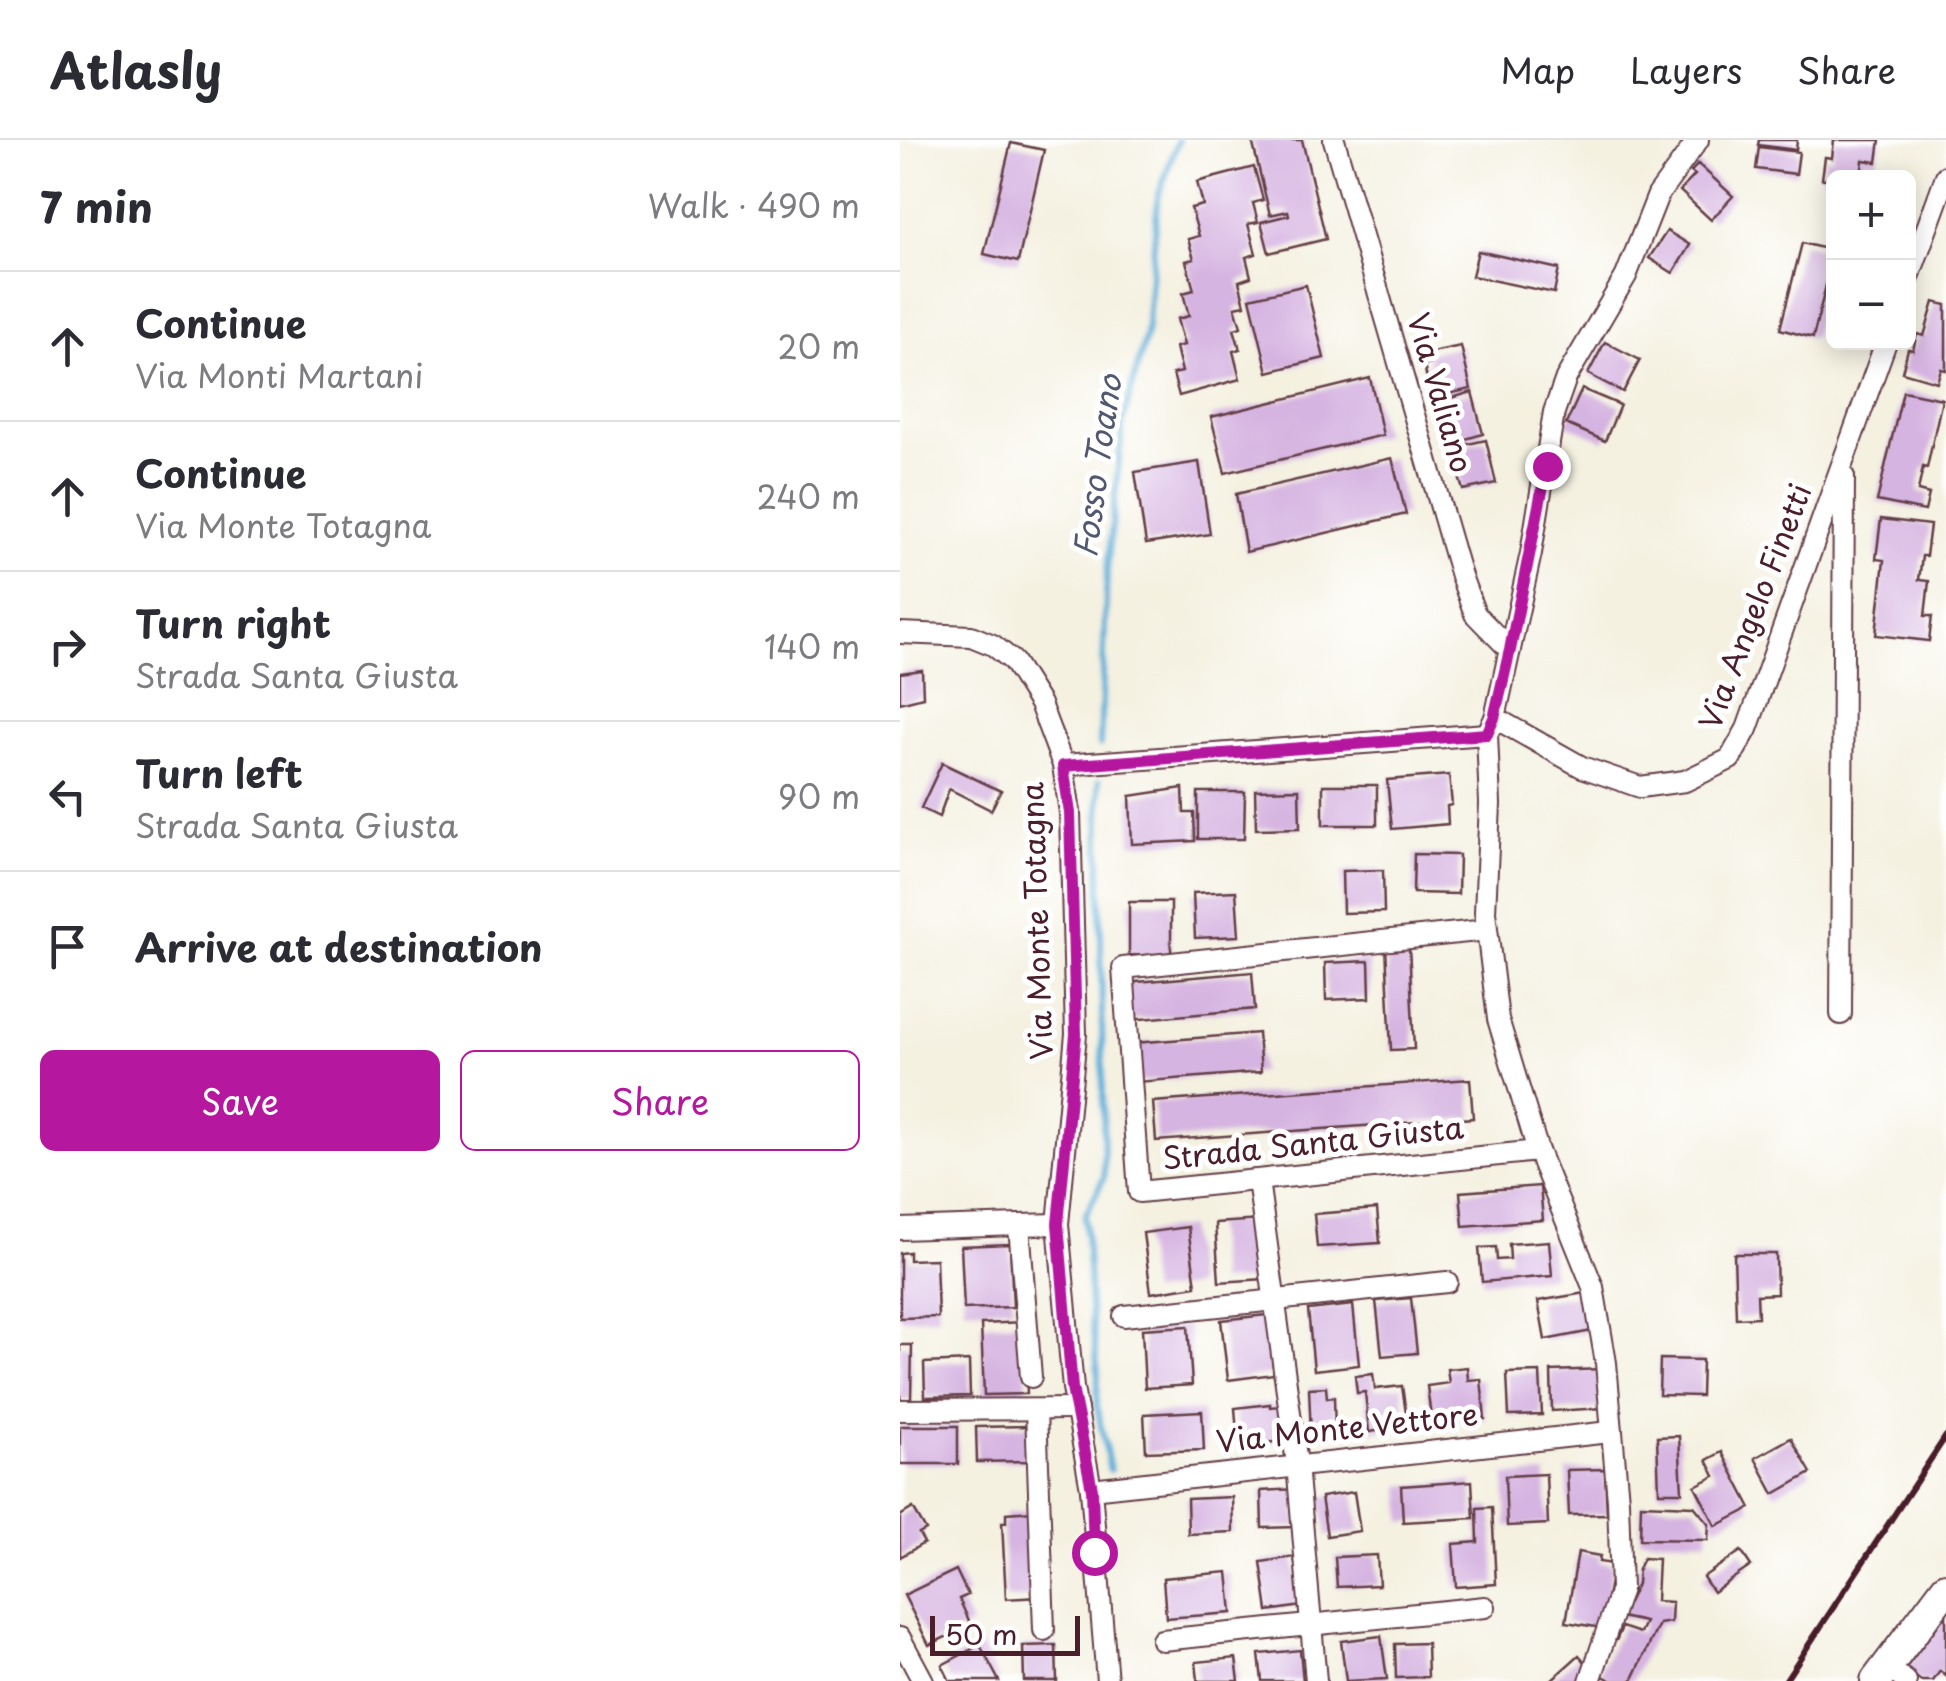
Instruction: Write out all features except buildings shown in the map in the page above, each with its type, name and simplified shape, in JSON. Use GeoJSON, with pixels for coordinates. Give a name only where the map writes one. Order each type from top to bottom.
{"type":"FeatureCollection","features":[{"type":"Feature","properties":{"kind":"main road"},"geometry":{"type":"LineString","coordinates":[[1890,1676],[1946,1588]]}},
{"type":"Feature","properties":{"kind":"street","name":"Via Valiano"},"geometry":{"type":"LineString","coordinates":[[1334,140],[1461,576],[1475,614],[1510,650]]}},
{"type":"Feature","properties":{"kind":"street"},"geometry":{"type":"LineString","coordinates":[[1590,1681],[1621,1589],[1606,1363],[1593,1287],[1538,1151],[1498,1019],[1485,912],[1491,726],[1531,553],[1554,412],[1566,378],[1626,276],[1658,195],[1692,142]]}},
{"type":"Feature","properties":{"kind":"street"},"geometry":{"type":"LineString","coordinates":[[1915,260],[1946,176]]}},
{"type":"Feature","properties":{"kind":"street","name":"Via Angelo Finetti"},"geometry":{"type":"LineString","coordinates":[[1491,726],[1582,768],[1640,787],[1686,782],[1730,759],[1747,729],[1883,350]]}},
{"type":"Feature","properties":{"kind":"street","name":"Via Angelo Finetti"},"geometry":{"type":"LineString","coordinates":[[1841,1014],[1844,460]]}},
{"type":"Feature","properties":{"kind":"street","name":"Via Monte Totagna"},"geometry":{"type":"LineString","coordinates":[[900,634],[971,636],[992,645],[1013,661],[1040,704],[1063,766],[1070,813],[1076,1034],[1058,1224],[1077,1409],[1092,1489],[1106,1681]]}},
{"type":"Feature","properties":{"kind":"street"},"geometry":{"type":"LineString","coordinates":[[1063,766],[1491,726]]}},
{"type":"Feature","properties":{"kind":"street","name":"Strada Santa Giusta"},"geometry":{"type":"LineString","coordinates":[[1488,930],[1124,968],[1139,1192],[1538,1151]]}},
{"type":"Feature","properties":{"kind":"street"},"geometry":{"type":"LineString","coordinates":[[1258,1180],[1297,1464],[1316,1681]]}},
{"type":"Feature","properties":{"kind":"street"},"geometry":{"type":"LineString","coordinates":[[900,1229],[1058,1224]]}},
{"type":"Feature","properties":{"kind":"street"},"geometry":{"type":"LineString","coordinates":[[1019,1225],[1031,1377]]}},
{"type":"Feature","properties":{"kind":"street"},"geometry":{"type":"LineString","coordinates":[[1124,1316],[1447,1282]]}},
{"type":"Feature","properties":{"kind":"street"},"geometry":{"type":"LineString","coordinates":[[900,1410],[1077,1409]]}},
{"type":"Feature","properties":{"kind":"street"},"geometry":{"type":"LineString","coordinates":[[1036,1410],[1044,1630]]}},
{"type":"Feature","properties":{"kind":"street","name":"Via Monte Vettore"},"geometry":{"type":"LineString","coordinates":[[1092,1489],[1610,1432]]}},
{"type":"Feature","properties":{"kind":"street"},"geometry":{"type":"LineString","coordinates":[[1162,1640],[1485,1607]]}},
{"type":"Feature","properties":{"kind":"street"},"geometry":{"type":"LineString","coordinates":[[900,1638],[923,1681]]}},
{"type":"Feature","properties":{"kind":"waterway","name":"Fosso Toano"},"geometry":{"type":"LineString","coordinates":[[1100,745],[1107,572],[1123,421],[1146,335],[1158,197],[1178,140]]}},
{"type":"Feature","properties":{"kind":"waterway","name":"Fosso Toano"},"geometry":{"type":"LineString","coordinates":[[1099,781],[1104,1177],[1085,1216],[1098,1372],[1097,1407],[1110,1470]]}},
{"type":"Feature","properties":{"kind":"railway"},"geometry":{"type":"LineString","coordinates":[[1785,1681],[1946,1436]]}},
{"type":"Feature","properties":{"kind":"route"},"geometry":{"type":"LineString","coordinates":[[1094,1552],[1092,1489],[1072,1388],[1058,1224],[1076,1034],[1070,813],[1063,766],[1487,734],[1510,650],[1547,466]]}}]}
